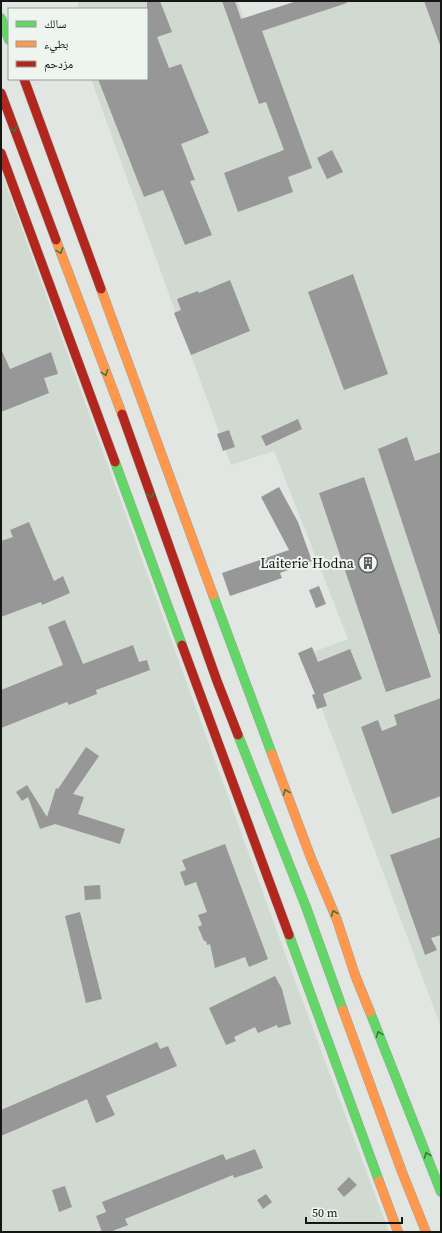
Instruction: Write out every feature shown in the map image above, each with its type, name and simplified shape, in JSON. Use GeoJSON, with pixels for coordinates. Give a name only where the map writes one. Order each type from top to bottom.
{"type":"FeatureCollection","features":[{"type":"Feature","properties":{"kind":"main road"},"geometry":{"type":"LineString","coordinates":[[1,18],[8,38]]}},
{"type":"Feature","properties":{"kind":"main road"},"geometry":{"type":"LineString","coordinates":[[24,80],[264,734],[336,920],[355,975],[441,1192]]}},
{"type":"Feature","properties":{"kind":"main road"},"geometry":{"type":"LineString","coordinates":[[1,93],[138,457],[217,681],[311,922],[402,1172],[426,1232]]}},
{"type":"Feature","properties":{"kind":"main road"},"geometry":{"type":"LineString","coordinates":[[1,153],[398,1232]]}},
{"type":"Feature","properties":{"kind":"shaded area"},"geometry":{"type":"Polygon","coordinates":[[[77,1],[238,1],[246,25],[323,1],[441,1],[441,1027],[302,656],[348,639],[274,451],[231,465],[91,80],[148,80],[148,8],[79,8],[77,1]]]}},
{"type":"Feature","properties":{"kind":"shaded area"},"geometry":{"type":"Polygon","coordinates":[[[1,171],[294,978],[389,1232],[1,1232],[1,171]]]}},
{"type":"Feature","properties":{"kind":"building"},"geometry":{"type":"Polygon","coordinates":[[[147,1],[160,1],[172,32],[157,37],[169,68],[181,64],[209,133],[181,144],[195,180],[190,181],[212,235],[185,245],[163,190],[144,197],[98,80],[148,80],[147,1]]]}},
{"type":"Feature","properties":{"kind":"building"},"geometry":{"type":"Polygon","coordinates":[[[222,1],[235,1],[241,19],[297,1],[346,1],[347,3],[262,31],[312,168],[288,177],[293,192],[238,212],[224,173],[284,150],[266,102],[259,104],[222,1]]]}},
{"type":"Feature","properties":{"kind":"building"},"geometry":{"type":"Polygon","coordinates":[[[424,1],[441,1],[441,45],[440,45],[424,1]]]}},
{"type":"Feature","properties":{"kind":"building"},"geometry":{"type":"Polygon","coordinates":[[[332,150],[343,172],[327,179],[317,158],[332,150]]]}},
{"type":"Feature","properties":{"kind":"building"},"geometry":{"type":"Polygon","coordinates":[[[353,274],[388,374],[344,390],[308,292],[353,274]]]}},
{"type":"Feature","properties":{"kind":"building"},"geometry":{"type":"Polygon","coordinates":[[[230,280],[250,331],[191,355],[174,313],[181,310],[177,299],[198,291],[199,293],[230,280]]]}},
{"type":"Feature","properties":{"kind":"building"},"geometry":{"type":"Polygon","coordinates":[[[1,349],[10,369],[51,352],[58,374],[44,378],[49,393],[1,412],[1,349]]]}},
{"type":"Feature","properties":{"kind":"building"},"geometry":{"type":"Polygon","coordinates":[[[298,419],[302,429],[266,446],[261,436],[298,419]]]}},
{"type":"Feature","properties":{"kind":"building"},"geometry":{"type":"Polygon","coordinates":[[[229,430],[235,447],[223,451],[217,434],[229,430]]]}},
{"type":"Feature","properties":{"kind":"building"},"geometry":{"type":"Polygon","coordinates":[[[407,437],[415,461],[441,452],[441,634],[439,634],[378,449],[407,437]]]}},
{"type":"Feature","properties":{"kind":"building","name":"Laiterie Hodna"},"geometry":{"type":"Polygon","coordinates":[[[364,477],[431,677],[386,692],[319,493],[364,477]]]}},
{"type":"Feature","properties":{"kind":"building"},"geometry":{"type":"Polygon","coordinates":[[[279,487],[298,522],[312,561],[280,573],[282,578],[230,596],[222,573],[289,550],[261,497],[279,487]]]}},
{"type":"Feature","properties":{"kind":"building"},"geometry":{"type":"Polygon","coordinates":[[[29,522],[54,581],[63,576],[70,593],[42,605],[41,602],[1,617],[1,541],[13,537],[10,530],[29,522]]]}},
{"type":"Feature","properties":{"kind":"building"},"geometry":{"type":"Polygon","coordinates":[[[319,586],[326,604],[316,608],[309,590],[319,586]]]}},
{"type":"Feature","properties":{"kind":"building"},"geometry":{"type":"Polygon","coordinates":[[[65,620],[83,664],[133,645],[139,662],[147,660],[150,670],[96,690],[97,694],[69,705],[67,702],[1,728],[1,690],[63,665],[48,627],[65,620]]]}},
{"type":"Feature","properties":{"kind":"building"},"geometry":{"type":"Polygon","coordinates":[[[312,647],[318,662],[350,649],[362,679],[323,694],[327,706],[317,709],[312,695],[315,694],[298,653],[312,647]]]}},
{"type":"Feature","properties":{"kind":"building"},"geometry":{"type":"Polygon","coordinates":[[[441,698],[441,796],[392,814],[361,727],[378,720],[382,731],[397,725],[394,715],[441,698]]]}},
{"type":"Feature","properties":{"kind":"building"},"geometry":{"type":"Polygon","coordinates":[[[86,747],[99,756],[73,794],[84,797],[78,814],[125,829],[120,844],[55,824],[40,829],[28,797],[22,801],[16,792],[27,785],[47,817],[56,788],[58,789],[86,747]]]}},
{"type":"Feature","properties":{"kind":"building"},"geometry":{"type":"Polygon","coordinates":[[[441,837],[441,935],[431,938],[437,950],[425,955],[390,855],[441,837]]]}},
{"type":"Feature","properties":{"kind":"building"},"geometry":{"type":"Polygon","coordinates":[[[225,844],[268,959],[249,967],[245,957],[215,968],[210,944],[207,945],[206,941],[204,941],[198,927],[202,925],[198,915],[207,912],[196,882],[185,886],[180,872],[186,870],[182,860],[225,844]]]}},
{"type":"Feature","properties":{"kind":"building"},"geometry":{"type":"Polygon","coordinates":[[[100,885],[101,899],[85,900],[84,886],[100,885]]]}},
{"type":"Feature","properties":{"kind":"building"},"geometry":{"type":"Polygon","coordinates":[[[80,912],[102,999],[86,1003],[65,916],[80,912]]]}},
{"type":"Feature","properties":{"kind":"building"},"geometry":{"type":"Polygon","coordinates":[[[275,976],[282,989],[291,1024],[278,1028],[277,1025],[258,1033],[255,1027],[234,1037],[236,1041],[226,1045],[209,1008],[275,976]]]}},
{"type":"Feature","properties":{"kind":"building"},"geometry":{"type":"Polygon","coordinates":[[[157,1042],[160,1049],[168,1046],[177,1066],[106,1096],[115,1115],[96,1123],[87,1099],[1,1136],[1,1110],[157,1042]]]}},
{"type":"Feature","properties":{"kind":"building"},"geometry":{"type":"Polygon","coordinates":[[[255,1149],[263,1168],[234,1178],[233,1175],[125,1219],[128,1225],[110,1232],[102,1232],[96,1216],[106,1212],[102,1202],[223,1154],[226,1160],[255,1149]]]}},
{"type":"Feature","properties":{"kind":"building"},"geometry":{"type":"Polygon","coordinates":[[[349,1177],[357,1185],[344,1197],[337,1189],[349,1177]]]}},
{"type":"Feature","properties":{"kind":"building"},"geometry":{"type":"Polygon","coordinates":[[[65,1186],[72,1207],[59,1212],[52,1190],[65,1186]]]}},
{"type":"Feature","properties":{"kind":"building"},"geometry":{"type":"Polygon","coordinates":[[[266,1194],[272,1202],[263,1209],[257,1200],[266,1194]]]}},
{"type":"Feature","properties":{"kind":"traffic: fast"},"geometry":{"type":"LineString","coordinates":[[1,18],[8,37]]}},
{"type":"Feature","properties":{"kind":"traffic: fast"},"geometry":{"type":"LineString","coordinates":[[115,462],[182,645]]}},
{"type":"Feature","properties":{"kind":"traffic: fast"},"geometry":{"type":"LineString","coordinates":[[213,595],[272,754]]}},
{"type":"Feature","properties":{"kind":"traffic: fast"},"geometry":{"type":"LineString","coordinates":[[238,735],[306,907],[343,1010]]}},
{"type":"Feature","properties":{"kind":"traffic: fast"},"geometry":{"type":"LineString","coordinates":[[289,935],[379,1181]]}},
{"type":"Feature","properties":{"kind":"traffic: fast"},"geometry":{"type":"LineString","coordinates":[[370,1012],[441,1192]]}},
{"type":"Feature","properties":{"kind":"traffic: slow"},"geometry":{"type":"LineString","coordinates":[[56,240],[122,414]]}},
{"type":"Feature","properties":{"kind":"traffic: slow"},"geometry":{"type":"LineString","coordinates":[[101,289],[213,595]]}},
{"type":"Feature","properties":{"kind":"traffic: slow"},"geometry":{"type":"LineString","coordinates":[[272,754],[311,858],[337,920],[355,975],[370,1012]]}},
{"type":"Feature","properties":{"kind":"traffic: slow"},"geometry":{"type":"LineString","coordinates":[[343,1010],[402,1172],[426,1232]]}},
{"type":"Feature","properties":{"kind":"traffic: slow"},"geometry":{"type":"LineString","coordinates":[[379,1181],[398,1232]]}},
{"type":"Feature","properties":{"kind":"traffic: jam"},"geometry":{"type":"LineString","coordinates":[[24,80],[101,289]]}},
{"type":"Feature","properties":{"kind":"traffic: jam"},"geometry":{"type":"LineString","coordinates":[[1,93],[56,240]]}},
{"type":"Feature","properties":{"kind":"traffic: jam"},"geometry":{"type":"LineString","coordinates":[[1,153],[115,462]]}},
{"type":"Feature","properties":{"kind":"traffic: jam"},"geometry":{"type":"LineString","coordinates":[[122,414],[217,681],[238,735]]}},
{"type":"Feature","properties":{"kind":"traffic: jam"},"geometry":{"type":"LineString","coordinates":[[182,645],[289,935]]}},
{"type":"Feature","properties":{"kind":"place","name":"Laiterie Hodna"},"geometry":{"type":"Point","coordinates":[368,563]}}]}
